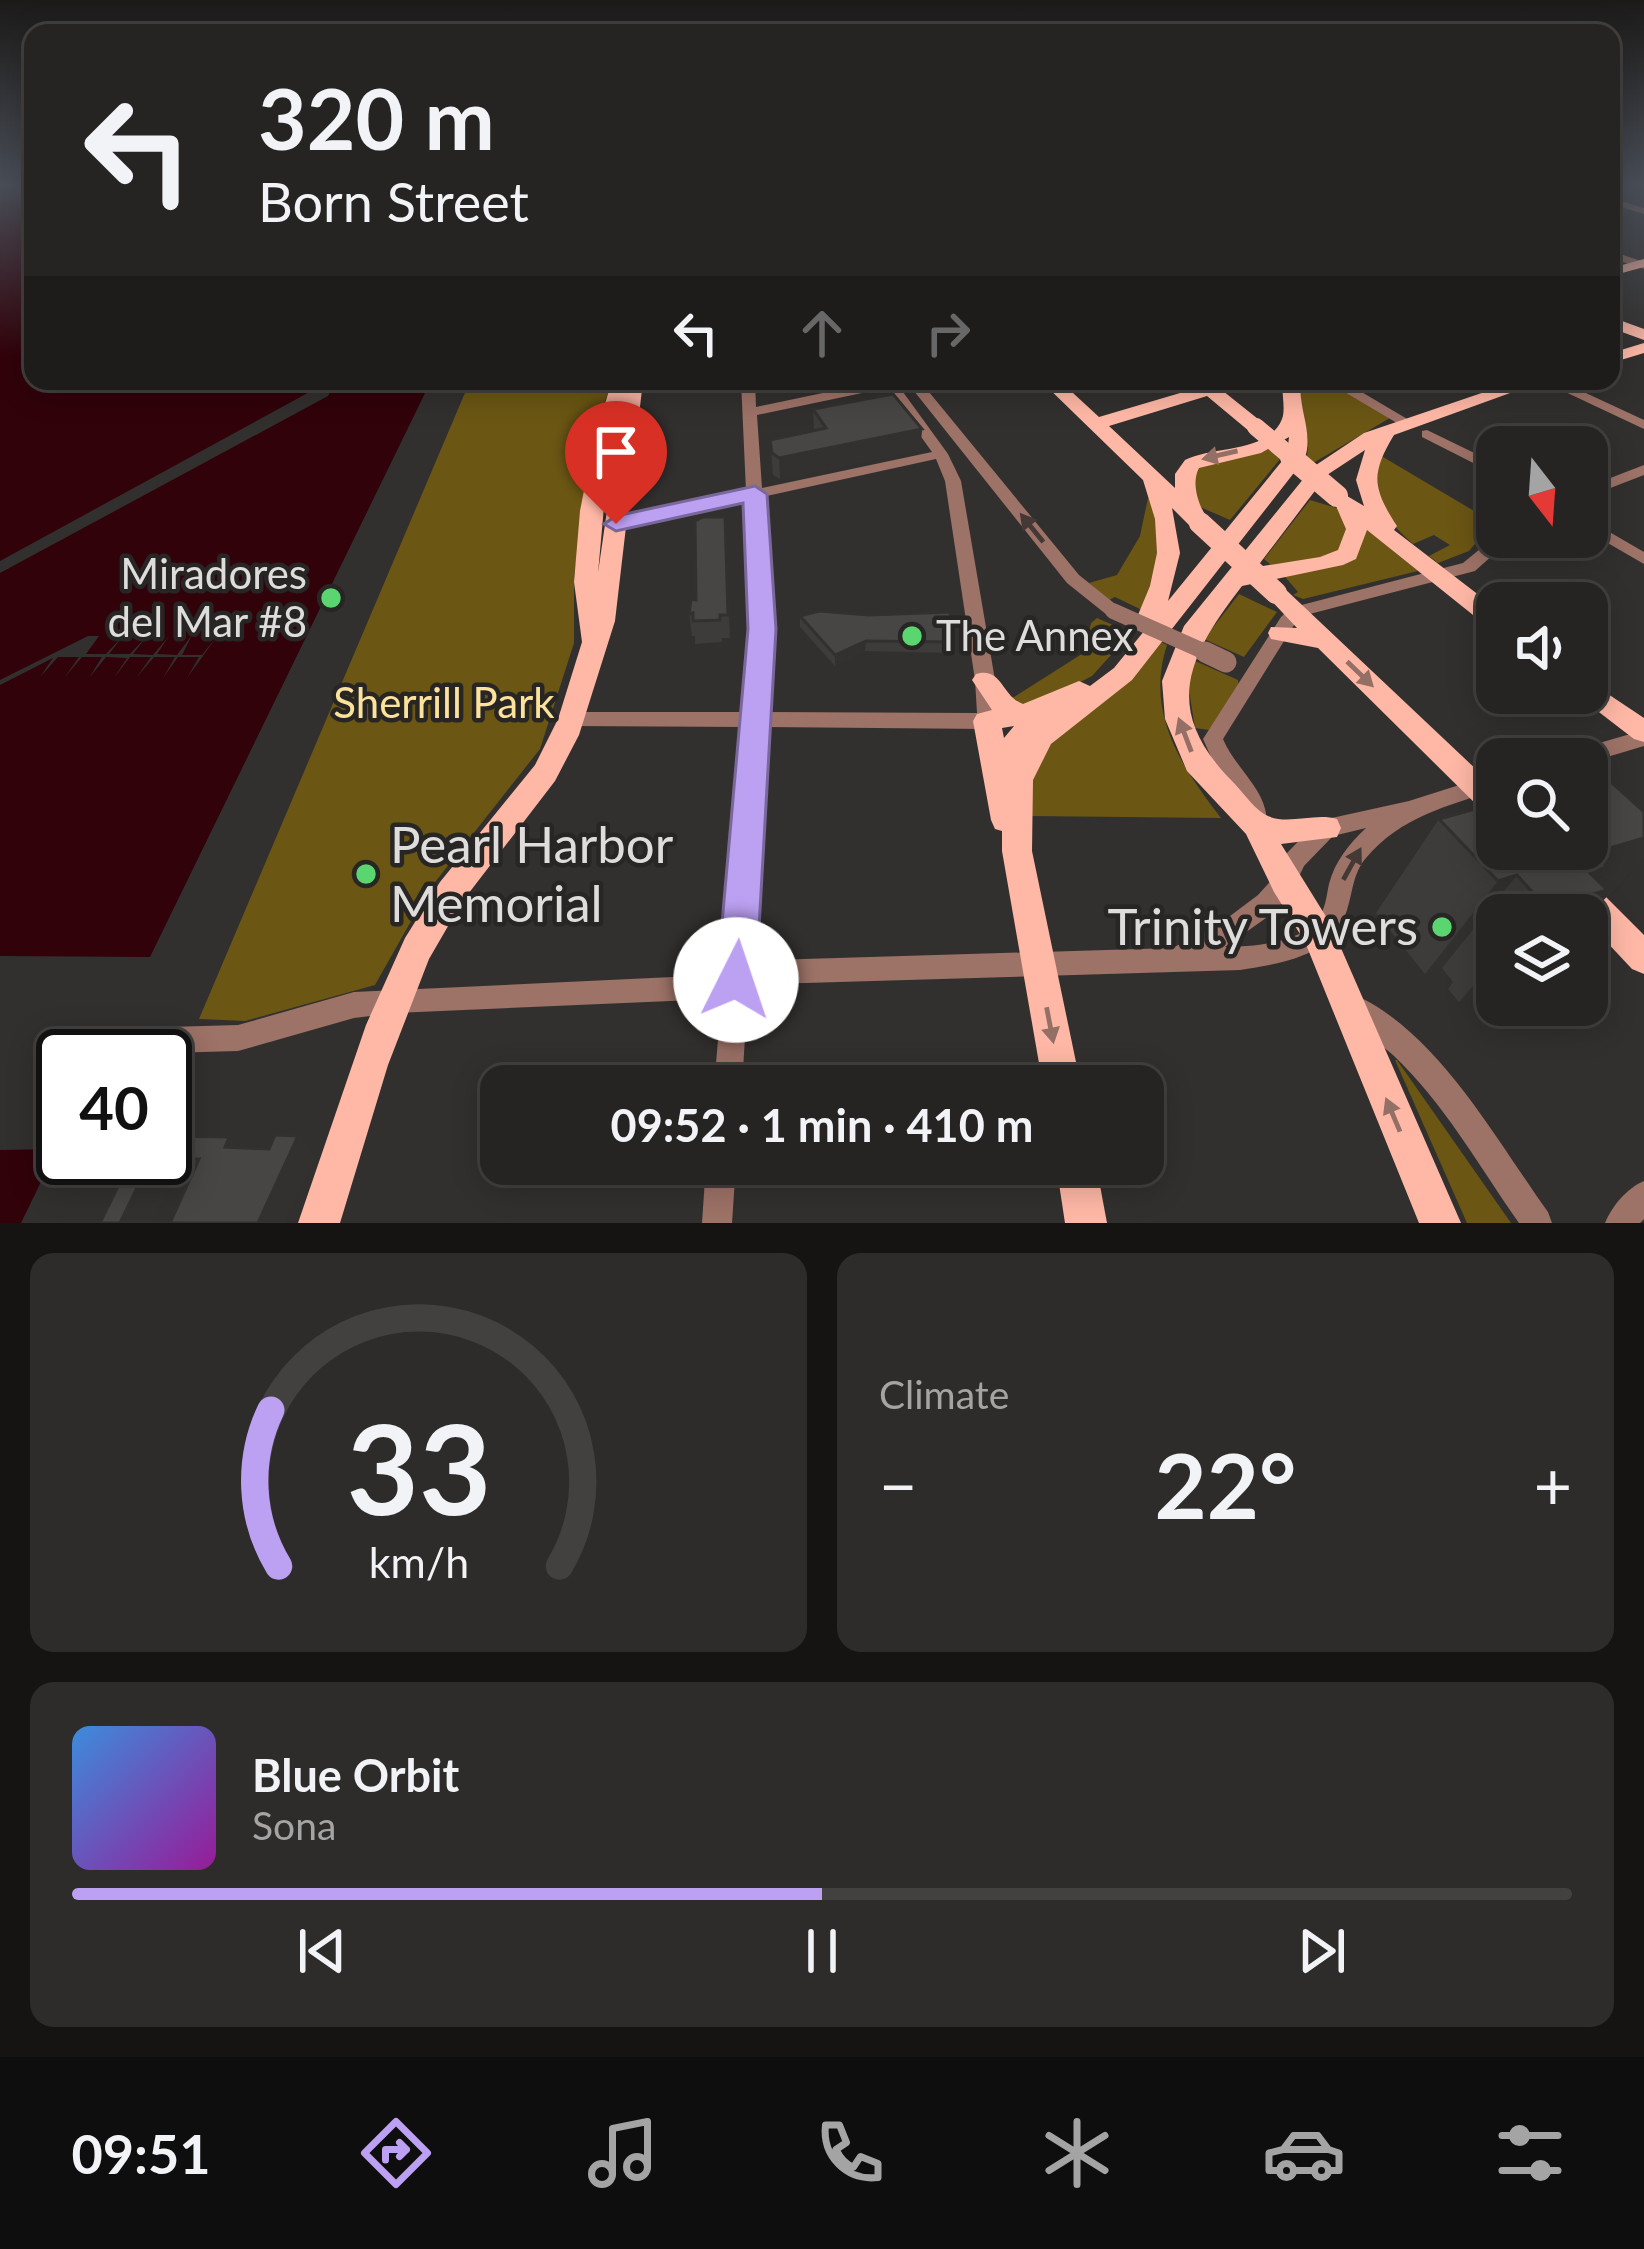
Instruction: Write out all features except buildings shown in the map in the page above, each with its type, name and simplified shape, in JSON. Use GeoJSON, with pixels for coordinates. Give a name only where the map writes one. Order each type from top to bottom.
{"type":"FeatureCollection","features":[{"type":"Feature","properties":{"kind":"main road"},"geometry":{"type":"LineString","coordinates":[[593,640],[585,612],[584,580],[609,412],[618,390]]}},
{"type":"Feature","properties":{"kind":"main road"},"geometry":{"type":"LineString","coordinates":[[319,1223],[395,1001],[436,915],[546,772],[572,719],[593,640],[603,621],[633,390]]}},
{"type":"Feature","properties":{"kind":"main road"},"geometry":{"type":"LineString","coordinates":[[1060,390],[1198,520],[1284,613],[1325,641],[1476,779]]}},
{"type":"Feature","properties":{"kind":"main road"},"geometry":{"type":"LineString","coordinates":[[1097,424],[1195,390]]}},
{"type":"Feature","properties":{"kind":"main road"},"geometry":{"type":"LineString","coordinates":[[1211,390],[1476,606]]}},
{"type":"Feature","properties":{"kind":"main road"},"geometry":{"type":"LineString","coordinates":[[1017,851],[1018,781],[1040,737],[1058,719],[1113,684],[1297,456],[1301,443],[1290,390]]}},
{"type":"Feature","properties":{"kind":"main road"},"geometry":{"type":"LineString","coordinates":[[1439,1223],[1318,934],[1257,826],[1197,763],[1175,698],[1185,647],[1311,479],[1351,448],[1507,390]]}},
{"type":"Feature","properties":{"kind":"main road"},"geometry":{"type":"LineString","coordinates":[[1198,520],[1183,486],[1189,468],[1207,456],[1274,441],[1294,416]]}},
{"type":"Feature","properties":{"kind":"main road"},"geometry":{"type":"LineString","coordinates":[[1400,426],[1366,460],[1364,484],[1401,548]]}},
{"type":"Feature","properties":{"kind":"main road"},"geometry":{"type":"LineString","coordinates":[[1142,468],[1161,502],[1172,547],[1167,579],[1147,622]]}},
{"type":"Feature","properties":{"kind":"main road"},"geometry":{"type":"LineString","coordinates":[[1229,585],[1251,575],[1325,564],[1348,554],[1357,530],[1340,498]]}},
{"type":"Feature","properties":{"kind":"main road"},"geometry":{"type":"LineString","coordinates":[[1058,1065],[987,721],[1036,710],[1093,681],[1205,558],[1250,519]]}},
{"type":"Feature","properties":{"kind":"main road"},"geometry":{"type":"LineString","coordinates":[[985,680],[1006,709],[1036,710]]}},
{"type":"Feature","properties":{"kind":"main road"},"geometry":{"type":"LineString","coordinates":[[1608,706],[1644,735]]}},
{"type":"Feature","properties":{"kind":"main road"},"geometry":{"type":"LineString","coordinates":[[1000,787],[1013,746],[1036,710]]}},
{"type":"Feature","properties":{"kind":"main road"},"geometry":{"type":"LineString","coordinates":[[1257,826],[1285,832],[1326,828]]}},
{"type":"Feature","properties":{"kind":"main road"},"geometry":{"type":"LineString","coordinates":[[1558,870],[1644,958]]}},
{"type":"Feature","properties":{"kind":"main road"},"geometry":{"type":"LineString","coordinates":[[1080,1185],[1086,1223]]}},
{"type":"Feature","properties":{"kind":"street"},"geometry":{"type":"LineString","coordinates":[[730,1065],[762,629],[749,390]]}},
{"type":"Feature","properties":{"kind":"street"},"geometry":{"type":"LineString","coordinates":[[750,412],[852,390]]}},
{"type":"Feature","properties":{"kind":"street"},"geometry":{"type":"LineString","coordinates":[[572,719],[987,721],[985,680],[952,481],[941,454],[895,390]]}},
{"type":"Feature","properties":{"kind":"street"},"geometry":{"type":"LineString","coordinates":[[921,390],[1073,580],[1113,611],[1256,675]]}},
{"type":"Feature","properties":{"kind":"street"},"geometry":{"type":"LineString","coordinates":[[1346,390],[1400,426]]}},
{"type":"Feature","properties":{"kind":"street"},"geometry":{"type":"LineString","coordinates":[[1568,390],[1644,425]]}},
{"type":"Feature","properties":{"kind":"street"},"geometry":{"type":"LineString","coordinates":[[1426,434],[1476,459]]}},
{"type":"Feature","properties":{"kind":"street"},"geometry":{"type":"LineString","coordinates":[[616,524],[941,454]]}},
{"type":"Feature","properties":{"kind":"street"},"geometry":{"type":"LineString","coordinates":[[1608,484],[1644,470]]}},
{"type":"Feature","properties":{"kind":"street"},"geometry":{"type":"LineString","coordinates":[[1608,537],[1644,559]]}},
{"type":"Feature","properties":{"kind":"street"},"geometry":{"type":"LineString","coordinates":[[1257,826],[1255,798],[1222,759],[1214,740],[1256,675],[1284,613],[1436,576],[1485,558]]}},
{"type":"Feature","properties":{"kind":"street"},"geometry":{"type":"LineString","coordinates":[[1608,747],[1644,735]]}},
{"type":"Feature","properties":{"kind":"street"},"geometry":{"type":"LineString","coordinates":[[1175,957],[1223,936],[1285,882],[1294,860],[1326,828],[1476,795]]}},
{"type":"Feature","properties":{"kind":"street"},"geometry":{"type":"LineString","coordinates":[[192,1039],[238,1038],[354,1005],[395,1001],[694,988],[798,970],[1240,958],[1287,951],[1318,934],[1332,919],[1346,869],[1364,842],[1408,810]]}},
{"type":"Feature","properties":{"kind":"street"},"geometry":{"type":"LineString","coordinates":[[1346,1004],[1381,1023],[1411,1052],[1537,1223]]}},
{"type":"Feature","properties":{"kind":"street"},"geometry":{"type":"LineString","coordinates":[[717,1223],[720,1185]]}},
{"type":"Feature","properties":{"kind":"street"},"geometry":{"type":"LineString","coordinates":[[1620,1223],[1644,1196]]}},
{"type":"Feature","properties":{"kind":"green space","name":"Sherrill Park"},"geometry":{"type":"Polygon","coordinates":[[[466,390],[609,390],[601,411],[574,576],[574,643],[540,749],[428,891],[375,985],[245,1021],[199,1019],[466,390]]]}},
{"type":"Feature","properties":{"kind":"green space"},"geometry":{"type":"Polygon","coordinates":[[[1343,390],[1390,418],[1313,463],[1306,458],[1308,438],[1299,391],[1343,390]]]}},
{"type":"Feature","properties":{"kind":"green space"},"geometry":{"type":"Polygon","coordinates":[[[1269,448],[1281,458],[1230,520],[1198,506],[1191,474],[1198,466],[1269,448]]]}},
{"type":"Feature","properties":{"kind":"green space"},"geometry":{"type":"Polygon","coordinates":[[[1378,454],[1476,512],[1476,543],[1469,551],[1438,563],[1429,556],[1450,545],[1434,535],[1413,544],[1392,523],[1379,494],[1378,454]]]}},
{"type":"Feature","properties":{"kind":"green space"},"geometry":{"type":"Polygon","coordinates":[[[1148,498],[1163,518],[1148,613],[1115,597],[1109,600],[1089,583],[1117,575],[1140,536],[1148,498]]]}},
{"type":"Feature","properties":{"kind":"green space"},"geometry":{"type":"Polygon","coordinates":[[[1310,500],[1340,509],[1351,525],[1340,554],[1272,566],[1264,559],[1310,500]]]}},
{"type":"Feature","properties":{"kind":"green space"},"geometry":{"type":"Polygon","coordinates":[[[1365,528],[1418,571],[1303,599],[1293,595],[1298,592],[1281,572],[1355,555],[1365,528]]]}},
{"type":"Feature","properties":{"kind":"green space"},"geometry":{"type":"Polygon","coordinates":[[[1239,594],[1277,612],[1244,657],[1204,639],[1239,594]]]}},
{"type":"Feature","properties":{"kind":"green space"},"geometry":{"type":"Polygon","coordinates":[[[1097,618],[1131,633],[1092,676],[1030,708],[1001,698],[1014,697],[1085,652],[1091,623],[1097,618]]]}},
{"type":"Feature","properties":{"kind":"green space"},"geometry":{"type":"Polygon","coordinates":[[[1161,642],[1167,645],[1161,693],[1171,738],[1221,818],[1029,816],[1033,773],[1041,757],[1066,730],[1129,681],[1161,642]]]}},
{"type":"Feature","properties":{"kind":"green space"},"geometry":{"type":"Polygon","coordinates":[[[1193,660],[1238,680],[1239,687],[1209,730],[1195,728],[1188,684],[1193,660]]]}},
{"type":"Feature","properties":{"kind":"green space"},"geometry":{"type":"Polygon","coordinates":[[[1397,1060],[1511,1223],[1467,1223],[1397,1060]]]}},
{"type":"Feature","properties":{"kind":"shaded area"},"geometry":{"type":"Polygon","coordinates":[[[0,243],[24,243],[24,390],[427,390],[150,957],[0,956],[0,243]]]}},
{"type":"Feature","properties":{"kind":"shaded area"},"geometry":{"type":"Polygon","coordinates":[[[36,1149],[39,1185],[21,1223],[0,1223],[0,1150],[36,1149]]]}},
{"type":"Feature","properties":{"kind":"pier"},"geometry":{"type":"Polygon","coordinates":[[[313,390],[331,390],[328,396],[0,573],[0,561],[313,390]]]}},
{"type":"Feature","properties":{"kind":"pier"},"geometry":{"type":"Polygon","coordinates":[[[192,635],[182,655],[202,655],[218,635],[187,678],[199,657],[178,657],[163,678],[175,657],[154,657],[136,678],[151,657],[130,657],[114,678],[127,658],[106,657],[89,678],[102,657],[82,657],[64,678],[79,657],[58,657],[40,677],[53,658],[0,685],[0,680],[88,636],[99,636],[86,654],[106,654],[123,636],[109,654],[130,654],[147,636],[133,654],[153,655],[169,636],[157,654],[177,655],[192,635]]]}},
{"type":"Feature","properties":{"kind":"place","name":"Miradores del Mar #8"},"geometry":{"type":"Point","coordinates":[331,598]}},
{"type":"Feature","properties":{"kind":"place","name":"The Annex"},"geometry":{"type":"Point","coordinates":[912,636]}},
{"type":"Feature","properties":{"kind":"place","name":"Pearl Harbor Memorial"},"geometry":{"type":"Point","coordinates":[366,874]}},
{"type":"Feature","properties":{"kind":"place","name":"Trinity Towers"},"geometry":{"type":"Point","coordinates":[1442,927]}},
{"type":"Feature","properties":{"kind":"route"},"geometry":{"type":"LineString","coordinates":[[616,524],[755,494],[762,629],[736,980]]}}]}
